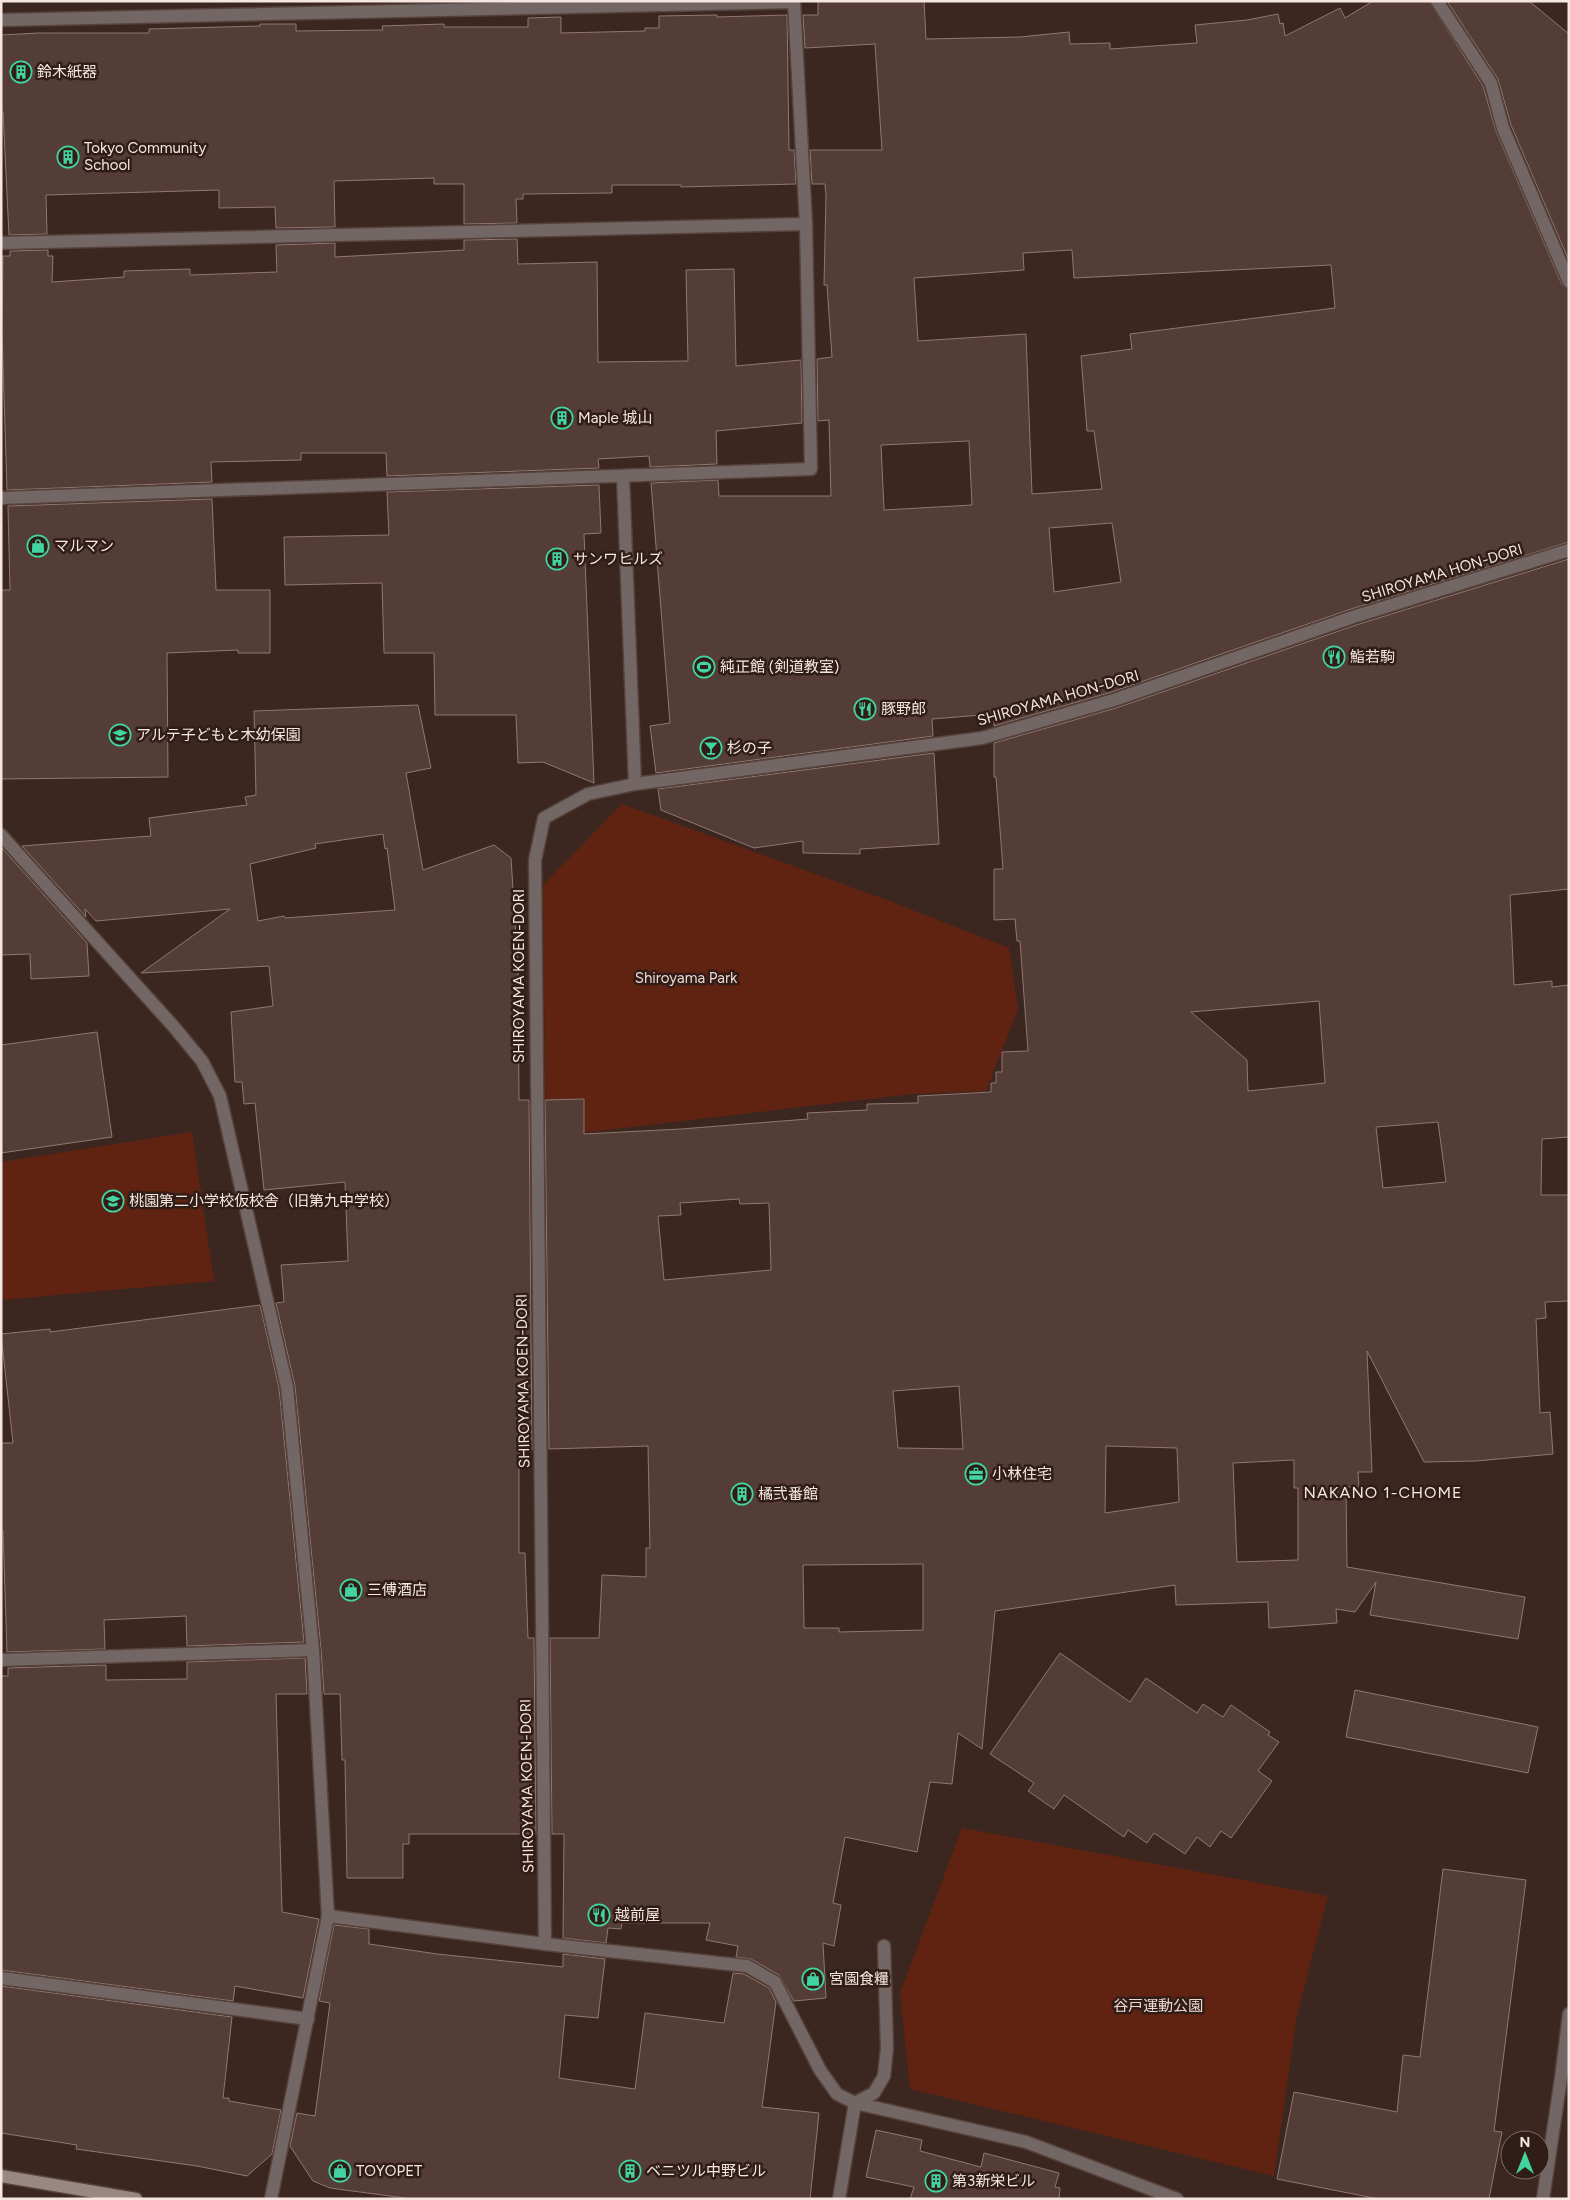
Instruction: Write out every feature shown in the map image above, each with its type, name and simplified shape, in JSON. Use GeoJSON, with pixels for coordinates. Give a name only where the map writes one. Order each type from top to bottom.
{"type":"FeatureCollection","features":[{"type":"Feature","properties":{"kind":"main road"},"geometry":{"type":"LineString","coordinates":[[1,2176],[136,2199]]}},
{"type":"Feature","properties":{"kind":"street"},"geometry":{"type":"LineString","coordinates":[[1436,1],[1491,84],[1503,128],[1569,282]]}},
{"type":"Feature","properties":{"kind":"street"},"geometry":{"type":"LineString","coordinates":[[1,20],[794,2],[806,224],[811,469],[1,498]]}},
{"type":"Feature","properties":{"kind":"street"},"geometry":{"type":"LineString","coordinates":[[1,242],[806,224]]}},
{"type":"Feature","properties":{"kind":"street"},"geometry":{"type":"LineString","coordinates":[[623,476],[635,784]]}},
{"type":"Feature","properties":{"kind":"street","name":"SHIROYAMA HON-DORI"},"geometry":{"type":"LineString","coordinates":[[544,818],[588,794],[635,784],[982,738],[1114,700],[1353,618],[1569,550]]}},
{"type":"Feature","properties":{"kind":"street","name":"SHIROYAMA KOEN-DORI"},"geometry":{"type":"LineString","coordinates":[[544,818],[534,860],[544,1944]]}},
{"type":"Feature","properties":{"kind":"street"},"geometry":{"type":"LineString","coordinates":[[1,835],[174,1026],[202,1061],[220,1096],[287,1387],[313,1650],[328,1916],[271,2199]]}},
{"type":"Feature","properties":{"kind":"street"},"geometry":{"type":"LineString","coordinates":[[1,1660],[313,1650]]}},
{"type":"Feature","properties":{"kind":"street"},"geometry":{"type":"LineString","coordinates":[[328,1916],[544,1944],[747,1966],[775,1982],[820,2070],[837,2094],[855,2103],[1026,2142],[1176,2199]]}},
{"type":"Feature","properties":{"kind":"street"},"geometry":{"type":"LineString","coordinates":[[855,2103],[874,2093],[884,2076],[887,2048],[884,1946]]}},
{"type":"Feature","properties":{"kind":"street"},"geometry":{"type":"LineString","coordinates":[[1,1978],[308,2019]]}},
{"type":"Feature","properties":{"kind":"street"},"geometry":{"type":"LineString","coordinates":[[1543,2199],[1569,2014]]}},
{"type":"Feature","properties":{"kind":"street"},"geometry":{"type":"LineString","coordinates":[[839,2199],[855,2103]]}},
{"type":"Feature","properties":{"kind":"green space","name":"Shiroyama Park"},"geometry":{"type":"Polygon","coordinates":[[[622,804],[895,903],[1009,948],[1018,1009],[986,1091],[912,1094],[546,1137],[543,885],[622,804]]]}},
{"type":"Feature","properties":{"kind":"green space"},"geometry":{"type":"Polygon","coordinates":[[[192,1132],[214,1281],[1,1300],[1,1162],[192,1132]]]}},
{"type":"Feature","properties":{"kind":"green space","name":"谷戸運動公園"},"geometry":{"type":"Polygon","coordinates":[[[962,1828],[1328,1896],[1297,2015],[1274,2176],[910,2089],[900,1993],[962,1828]]]}},
{"type":"Feature","properties":{"kind":"building"},"geometry":{"type":"Polygon","coordinates":[[[818,1],[924,1],[926,39],[1020,37],[1069,32],[1070,44],[1110,43],[1110,49],[1197,43],[1195,25],[1247,20],[1278,14],[1280,24],[1283,23],[1285,36],[1340,8],[1345,18],[1373,1],[1429,1],[1483,86],[1496,131],[1562,285],[1569,290],[1569,542],[1351,609],[1112,692],[994,726],[994,714],[932,719],[933,736],[656,773],[650,726],[670,723],[651,483],[718,480],[719,496],[831,496],[829,420],[818,421],[817,359],[832,357],[827,285],[824,285],[826,196],[825,184],[812,184],[810,150],[882,150],[875,44],[805,48],[803,15],[818,15],[818,1]],[[1072,250],[1023,253],[1024,270],[914,278],[918,341],[1026,334],[1032,494],[1102,489],[1094,431],[1087,431],[1081,356],[1132,349],[1130,334],[1335,308],[1331,265],[1074,278],[1072,250]],[[969,441],[881,445],[884,510],[972,505],[969,441]],[[1112,523],[1049,528],[1054,592],[1121,582],[1112,523]]]}},
{"type":"Feature","properties":{"kind":"building"},"geometry":{"type":"Polygon","coordinates":[[[1447,1],[1529,1],[1569,34],[1569,261],[1511,125],[1498,79],[1447,1]]]}},
{"type":"Feature","properties":{"kind":"building"},"geometry":{"type":"Polygon","coordinates":[[[717,15],[717,17],[787,15],[789,150],[794,150],[796,184],[681,187],[681,185],[612,185],[612,193],[523,194],[523,199],[516,199],[517,223],[464,224],[464,184],[434,184],[434,178],[334,181],[335,227],[276,228],[275,207],[219,208],[219,190],[46,195],[47,234],[9,235],[3,112],[1,112],[1,35],[149,33],[149,29],[260,26],[260,24],[296,24],[296,31],[383,30],[382,26],[444,24],[444,27],[528,27],[528,18],[561,17],[561,33],[645,31],[645,28],[659,28],[659,16],[717,15]]]}},
{"type":"Feature","properties":{"kind":"building"},"geometry":{"type":"Polygon","coordinates":[[[517,239],[518,264],[597,262],[598,362],[688,361],[686,270],[734,269],[736,366],[801,360],[802,423],[716,431],[717,464],[650,467],[649,456],[598,459],[599,468],[387,476],[386,453],[301,453],[301,460],[211,462],[212,482],[7,490],[2,333],[3,256],[10,256],[10,251],[48,250],[48,256],[53,256],[52,282],[124,277],[124,271],[190,269],[190,275],[277,272],[276,245],[335,243],[335,257],[464,250],[464,240],[517,239]]]}},
{"type":"Feature","properties":{"kind":"building"},"geometry":{"type":"Polygon","coordinates":[[[599,485],[601,533],[584,534],[594,783],[543,762],[518,763],[516,715],[435,715],[434,653],[384,653],[382,583],[285,585],[284,537],[389,535],[387,492],[599,485]]]}},
{"type":"Feature","properties":{"kind":"building"},"geometry":{"type":"Polygon","coordinates":[[[212,499],[216,590],[270,590],[270,653],[238,653],[238,650],[167,653],[168,777],[1,779],[1,590],[10,590],[8,506],[212,499]]]}},
{"type":"Feature","properties":{"kind":"building"},"geometry":{"type":"Polygon","coordinates":[[[1569,559],[1569,889],[1510,895],[1514,985],[1552,981],[1552,987],[1569,985],[1569,1137],[1542,1139],[1541,1195],[1569,1195],[1569,1301],[1545,1302],[1546,1318],[1536,1319],[1540,1413],[1550,1412],[1553,1454],[1476,1461],[1424,1462],[1367,1351],[1372,1472],[1358,1472],[1359,1487],[1346,1487],[1347,1567],[1525,1597],[1518,1639],[1370,1615],[1376,1582],[1355,1612],[1336,1609],[1337,1623],[1269,1628],[1268,1602],[1176,1605],[1175,1585],[995,1611],[982,1749],[958,1733],[952,1784],[930,1782],[917,1852],[845,1837],[833,1903],[841,1905],[834,1946],[823,1943],[826,1998],[794,2001],[779,1975],[751,1959],[736,1957],[738,1946],[706,1940],[710,1923],[622,1923],[621,1929],[608,1928],[606,1943],[563,1938],[564,1834],[552,1834],[550,1638],[599,1638],[602,1575],[646,1577],[646,1548],[650,1548],[648,1446],[549,1449],[545,1100],[584,1099],[584,1134],[808,1119],[807,1113],[867,1110],[867,1104],[918,1103],[918,1096],[991,1092],[991,1083],[996,1083],[996,1072],[1002,1072],[1002,1052],[1028,1051],[1020,941],[1017,941],[1015,919],[994,920],[994,869],[1003,869],[996,777],[994,777],[994,743],[1116,708],[1356,625],[1569,559]],[[1319,1001],[1191,1012],[1247,1060],[1248,1091],[1325,1083],[1319,1001]],[[1438,1122],[1376,1127],[1383,1188],[1446,1182],[1438,1122]],[[739,1199],[680,1203],[681,1215],[658,1216],[664,1280],[771,1270],[769,1203],[740,1204],[739,1199]],[[959,1386],[893,1391],[898,1448],[963,1449],[959,1386]],[[1106,1446],[1105,1513],[1179,1502],[1177,1448],[1106,1446]],[[1294,1460],[1233,1463],[1237,1562],[1298,1560],[1298,1488],[1294,1488],[1294,1460]],[[923,1564],[803,1565],[804,1628],[839,1628],[839,1632],[923,1630],[923,1564]]]}},
{"type":"Feature","properties":{"kind":"building"},"geometry":{"type":"Polygon","coordinates":[[[418,705],[431,768],[406,773],[423,870],[494,845],[511,858],[518,967],[519,1100],[529,1100],[532,1450],[519,1450],[519,1553],[525,1553],[528,1638],[534,1638],[536,1834],[409,1834],[409,1844],[403,1844],[403,1878],[347,1878],[345,1760],[342,1760],[340,1694],[324,1694],[295,1386],[276,1303],[284,1302],[281,1265],[348,1261],[345,1182],[264,1190],[255,1103],[244,1104],[242,1082],[235,1082],[231,1012],[273,1006],[269,966],[141,973],[230,909],[96,921],[85,909],[86,917],[22,846],[151,836],[149,818],[247,805],[245,797],[256,795],[254,711],[418,705]],[[383,834],[315,844],[316,848],[250,864],[258,921],[284,916],[285,918],[395,910],[387,848],[385,849],[383,834]]]}},
{"type":"Feature","properties":{"kind":"building"},"geometry":{"type":"Polygon","coordinates":[[[934,753],[939,844],[860,849],[860,854],[803,853],[803,841],[754,848],[661,810],[658,789],[934,753]]]}},
{"type":"Feature","properties":{"kind":"building"},"geometry":{"type":"Polygon","coordinates":[[[1,847],[87,943],[89,976],[31,979],[30,954],[1,955],[1,847]]]}},
{"type":"Feature","properties":{"kind":"building"},"geometry":{"type":"Polygon","coordinates":[[[97,1032],[112,1137],[1,1153],[1,1045],[97,1032]]]}},
{"type":"Feature","properties":{"kind":"building"},"geometry":{"type":"Polygon","coordinates":[[[260,1305],[279,1388],[304,1642],[187,1646],[186,1616],[104,1620],[105,1649],[7,1652],[3,1531],[1,1531],[1,1443],[13,1443],[1,1334],[50,1329],[50,1332],[260,1305]]]}},
{"type":"Feature","properties":{"kind":"building"},"geometry":{"type":"Polygon","coordinates":[[[1060,1653],[1130,1702],[1146,1678],[1197,1713],[1203,1704],[1223,1717],[1231,1705],[1270,1732],[1268,1735],[1279,1742],[1258,1771],[1272,1781],[1231,1838],[1221,1831],[1210,1847],[1197,1837],[1185,1854],[1154,1833],[1147,1843],[1128,1830],[1124,1837],[1064,1795],[1054,1809],[1028,1791],[1034,1783],[990,1754],[1060,1653]]]}},
{"type":"Feature","properties":{"kind":"building"},"geometry":{"type":"Polygon","coordinates":[[[305,1658],[307,1694],[276,1694],[282,1912],[319,1919],[303,1998],[235,1986],[233,2001],[1,1970],[1,1676],[8,1676],[8,1668],[106,1665],[106,1680],[187,1679],[187,1662],[305,1658]]]}},
{"type":"Feature","properties":{"kind":"building"},"geometry":{"type":"Polygon","coordinates":[[[1355,1690],[1538,1727],[1528,1773],[1346,1737],[1355,1690]]]}},
{"type":"Feature","properties":{"kind":"building"},"geometry":{"type":"Polygon","coordinates":[[[1443,1869],[1526,1880],[1494,2131],[1500,2132],[1500,2142],[1489,2199],[1379,2199],[1277,2179],[1294,2092],[1397,2112],[1403,2055],[1420,2057],[1443,1869]]]}},
{"type":"Feature","properties":{"kind":"building"},"geometry":{"type":"Polygon","coordinates":[[[334,1925],[369,1929],[369,1944],[437,1954],[563,1967],[563,1954],[605,1959],[598,2018],[565,2015],[559,2078],[635,2089],[645,2013],[724,2023],[733,1973],[744,1974],[769,1988],[776,2002],[762,2107],[819,2113],[810,2199],[412,2199],[330,2188],[313,2181],[290,2146],[297,2113],[315,2116],[330,2003],[319,2001],[334,1925]]]}},
{"type":"Feature","properties":{"kind":"building"},"geometry":{"type":"Polygon","coordinates":[[[1,1986],[232,2017],[223,2098],[229,2098],[229,2101],[281,2110],[272,2154],[247,2176],[197,2166],[76,2149],[77,2145],[1,2133],[1,1986]]]}},
{"type":"Feature","properties":{"kind":"building"},"geometry":{"type":"Polygon","coordinates":[[[876,2130],[922,2140],[920,2151],[981,2167],[984,2153],[1059,2173],[1055,2187],[1060,2188],[1059,2199],[910,2199],[914,2187],[866,2177],[876,2130]]]}},
{"type":"Feature","properties":{"kind":"place","name":"鈴木紙器"},"geometry":{"type":"Point","coordinates":[21,72]}},
{"type":"Feature","properties":{"kind":"place","name":"Tokyo Community School"},"geometry":{"type":"Point","coordinates":[68,157]}},
{"type":"Feature","properties":{"kind":"place","name":"Maple 城山"},"geometry":{"type":"Point","coordinates":[562,418]}},
{"type":"Feature","properties":{"kind":"place","name":"マルマン"},"geometry":{"type":"Point","coordinates":[38,546]}},
{"type":"Feature","properties":{"kind":"place","name":"サンワヒルズ"},"geometry":{"type":"Point","coordinates":[557,559]}},
{"type":"Feature","properties":{"kind":"place","name":"鮨若駒"},"geometry":{"type":"Point","coordinates":[1334,657]}},
{"type":"Feature","properties":{"kind":"place","name":"純正館 (剣道教室)"},"geometry":{"type":"Point","coordinates":[704,667]}},
{"type":"Feature","properties":{"kind":"place","name":"豚野郎"},"geometry":{"type":"Point","coordinates":[865,709]}},
{"type":"Feature","properties":{"kind":"place","name":"アルテ子どもと木幼保園"},"geometry":{"type":"Point","coordinates":[120,735]}},
{"type":"Feature","properties":{"kind":"place","name":"杉の子"},"geometry":{"type":"Point","coordinates":[711,748]}},
{"type":"Feature","properties":{"kind":"place","name":"桃園第二小学校仮校舎（旧第九中学校）"},"geometry":{"type":"Point","coordinates":[113,1201]}},
{"type":"Feature","properties":{"kind":"place","name":"小林住宅"},"geometry":{"type":"Point","coordinates":[976,1474]}},
{"type":"Feature","properties":{"kind":"place","name":"橘弐番館"},"geometry":{"type":"Point","coordinates":[742,1494]}},
{"type":"Feature","properties":{"kind":"place","name":"三傅酒店"},"geometry":{"type":"Point","coordinates":[351,1590]}},
{"type":"Feature","properties":{"kind":"place","name":"越前屋"},"geometry":{"type":"Point","coordinates":[599,1915]}},
{"type":"Feature","properties":{"kind":"place","name":"宮園食糧"},"geometry":{"type":"Point","coordinates":[813,1979]}},
{"type":"Feature","properties":{"kind":"place","name":"TOYOPET"},"geometry":{"type":"Point","coordinates":[340,2171]}},
{"type":"Feature","properties":{"kind":"place","name":"ベニツル中野ビル"},"geometry":{"type":"Point","coordinates":[630,2171]}},
{"type":"Feature","properties":{"kind":"place","name":"第3新栄ビル"},"geometry":{"type":"Point","coordinates":[936,2181]}},
{"type":"Feature","properties":{"kind":"district","name":"NAKANO 1-CHOME"},"geometry":{"type":"Point","coordinates":[1383,1492]}}]}
